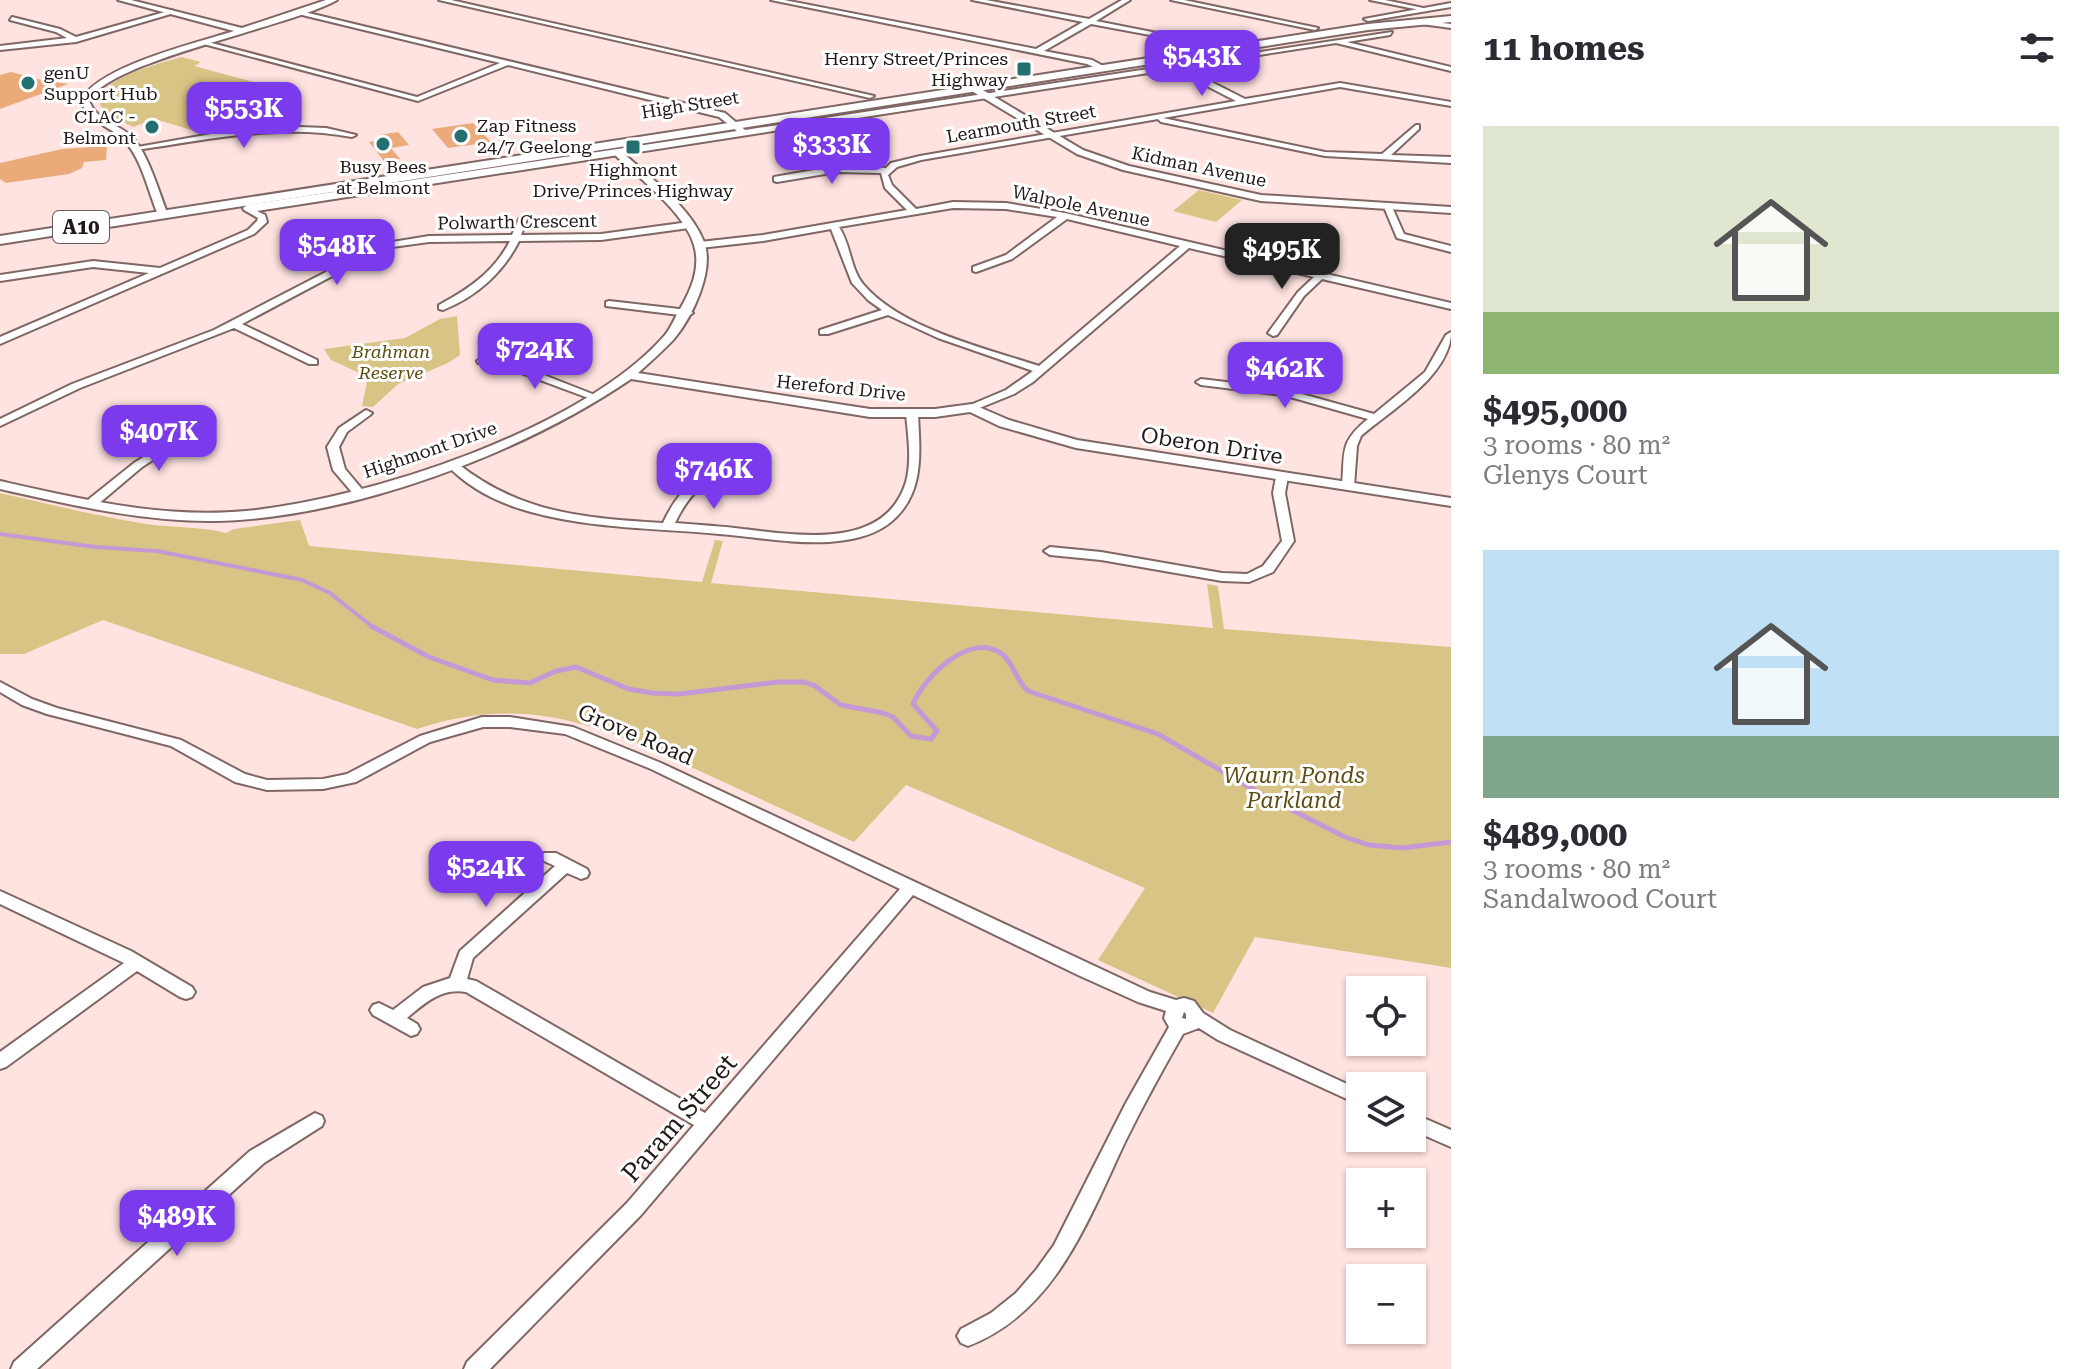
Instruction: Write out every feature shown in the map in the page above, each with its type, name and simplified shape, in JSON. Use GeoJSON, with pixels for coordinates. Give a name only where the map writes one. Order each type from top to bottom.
{"type":"FeatureCollection","features":[{"type":"Feature","properties":{"kind":"highway","name":"High Street"},"geometry":{"type":"LineString","coordinates":[[161,210],[232,204],[1102,69],[1319,31],[1368,19],[1451,16]]}},
{"type":"Feature","properties":{"kind":"highway","name":"High Street"},"geometry":{"type":"LineString","coordinates":[[161,210],[735,126],[870,96],[974,89],[1089,62],[1209,44],[1451,16]]}},
{"type":"Feature","properties":{"kind":"highway","name":"A10"},"geometry":{"type":"LineString","coordinates":[[0,229],[161,210]]}},
{"type":"Feature","properties":{"kind":"highway","name":"A10"},"geometry":{"type":"LineString","coordinates":[[0,240],[161,210]]}},
{"type":"Feature","properties":{"kind":"street"},"geometry":{"type":"LineString","coordinates":[[122,0],[243,30]]}},
{"type":"Feature","properties":{"kind":"street"},"geometry":{"type":"LineString","coordinates":[[161,210],[136,148],[127,137],[92,115],[85,100],[90,91],[123,71],[333,0]]}},
{"type":"Feature","properties":{"kind":"street"},"geometry":{"type":"LineString","coordinates":[[442,0],[870,96]]}},
{"type":"Feature","properties":{"kind":"street"},"geometry":{"type":"LineString","coordinates":[[774,0],[1089,62],[1102,69]]}},
{"type":"Feature","properties":{"kind":"street"},"geometry":{"type":"LineString","coordinates":[[809,7],[824,0]]}},
{"type":"Feature","properties":{"kind":"street"},"geometry":{"type":"LineString","coordinates":[[975,0],[1209,44]]}},
{"type":"Feature","properties":{"kind":"street"},"geometry":{"type":"LineString","coordinates":[[1037,52],[1127,0]]}},
{"type":"Feature","properties":{"kind":"street"},"geometry":{"type":"LineString","coordinates":[[1174,0],[1319,31],[1336,40],[1451,69]]}},
{"type":"Feature","properties":{"kind":"street"},"geometry":{"type":"LineString","coordinates":[[1373,0],[1425,9]]}},
{"type":"Feature","properties":{"kind":"street","name":"High Street"},"geometry":{"type":"LineString","coordinates":[[1368,19],[1451,5]]}},
{"type":"Feature","properties":{"kind":"street"},"geometry":{"type":"LineString","coordinates":[[0,48],[76,40],[172,12]]}},
{"type":"Feature","properties":{"kind":"street"},"geometry":{"type":"LineString","coordinates":[[296,12],[506,63],[735,126]]}},
{"type":"Feature","properties":{"kind":"street"},"geometry":{"type":"LineString","coordinates":[[12,19],[58,30],[76,40]]}},
{"type":"Feature","properties":{"kind":"street"},"geometry":{"type":"LineString","coordinates":[[1414,21],[1451,26]]}},
{"type":"Feature","properties":{"kind":"street"},"geometry":{"type":"LineString","coordinates":[[974,89],[1173,66],[1390,33]]}},
{"type":"Feature","properties":{"kind":"street"},"geometry":{"type":"LineString","coordinates":[[204,43],[418,99],[506,63]]}},
{"type":"Feature","properties":{"kind":"street"},"geometry":{"type":"LineString","coordinates":[[1173,66],[1245,102]]}},
{"type":"Feature","properties":{"kind":"street","name":"Learmouth Street"},"geometry":{"type":"LineString","coordinates":[[886,171],[903,162],[1049,134],[1346,85],[1451,104]]}},
{"type":"Feature","properties":{"kind":"street","name":"Kidman Avenue"},"geometry":{"type":"LineString","coordinates":[[974,89],[1049,134],[1102,161],[1246,195],[1451,210]]}},
{"type":"Feature","properties":{"kind":"street"},"geometry":{"type":"LineString","coordinates":[[1152,118],[1325,154],[1451,160]]}},
{"type":"Feature","properties":{"kind":"street"},"geometry":{"type":"LineString","coordinates":[[250,209],[618,153],[735,126]]}},
{"type":"Feature","properties":{"kind":"street"},"geometry":{"type":"LineString","coordinates":[[136,148],[294,127],[323,128],[352,135]]}},
{"type":"Feature","properties":{"kind":"street"},"geometry":{"type":"LineString","coordinates":[[1383,158],[1416,127]]}},
{"type":"Feature","properties":{"kind":"street"},"geometry":{"type":"LineString","coordinates":[[618,153],[689,225],[700,245]]}},
{"type":"Feature","properties":{"kind":"street"},"geometry":{"type":"LineString","coordinates":[[777,179],[837,169],[886,171],[888,186],[913,211]]}},
{"type":"Feature","properties":{"kind":"street"},"geometry":{"type":"LineString","coordinates":[[232,204],[260,214],[262,222]]}},
{"type":"Feature","properties":{"kind":"street","name":"Walpole Avenue"},"geometry":{"type":"LineString","coordinates":[[700,245],[913,211],[983,205],[1031,209],[1065,216],[1451,306]]}},
{"type":"Feature","properties":{"kind":"street"},"geometry":{"type":"LineString","coordinates":[[0,341],[242,237],[281,206]]}},
{"type":"Feature","properties":{"kind":"street"},"geometry":{"type":"LineString","coordinates":[[1388,207],[1400,236],[1451,249]]}},
{"type":"Feature","properties":{"kind":"street"},"geometry":{"type":"LineString","coordinates":[[976,269],[1009,257],[1065,216]]}},
{"type":"Feature","properties":{"kind":"street"},"geometry":{"type":"LineString","coordinates":[[443,307],[493,276],[508,258],[523,219]]}},
{"type":"Feature","properties":{"kind":"street","name":"Polwarth Crescent"},"geometry":{"type":"LineString","coordinates":[[0,423],[76,386],[234,324],[383,246],[429,239],[601,237],[689,225]]}},
{"type":"Feature","properties":{"kind":"street"},"geometry":{"type":"LineString","coordinates":[[834,226],[856,282],[867,295],[889,311],[947,338],[1042,370]]}},
{"type":"Feature","properties":{"kind":"street","name":"Highmont Drive"},"geometry":{"type":"LineString","coordinates":[[0,485],[143,513],[215,517],[283,511],[360,494],[453,465],[525,435],[629,375],[688,313],[699,282],[700,245]]}},
{"type":"Feature","properties":{"kind":"street","name":"Hereford Drive"},"geometry":{"type":"LineString","coordinates":[[629,375],[870,413],[912,414],[972,408],[1010,392],[1042,370],[1186,245]]}},
{"type":"Feature","properties":{"kind":"street"},"geometry":{"type":"LineString","coordinates":[[0,278],[93,264],[161,271]]}},
{"type":"Feature","properties":{"kind":"street"},"geometry":{"type":"LineString","coordinates":[[1273,333],[1301,294],[1321,275]]}},
{"type":"Feature","properties":{"kind":"street"},"geometry":{"type":"LineString","coordinates":[[609,304],[688,313]]}},
{"type":"Feature","properties":{"kind":"street"},"geometry":{"type":"LineString","coordinates":[[824,332],[889,311]]}},
{"type":"Feature","properties":{"kind":"street"},"geometry":{"type":"LineString","coordinates":[[234,324],[313,362]]}},
{"type":"Feature","properties":{"kind":"street"},"geometry":{"type":"LineString","coordinates":[[1348,486],[1351,446],[1356,434],[1429,374],[1451,335]]}},
{"type":"Feature","properties":{"kind":"street"},"geometry":{"type":"LineString","coordinates":[[482,361],[507,364],[595,397]]}},
{"type":"Feature","properties":{"kind":"street"},"geometry":{"type":"LineString","coordinates":[[1201,382],[1284,392],[1374,417]]}},
{"type":"Feature","properties":{"kind":"street","name":"Oberon Drive"},"geometry":{"type":"LineString","coordinates":[[972,408],[1004,423],[1076,444],[1451,502]]}},
{"type":"Feature","properties":{"kind":"street"},"geometry":{"type":"LineString","coordinates":[[360,494],[339,470],[333,447],[343,430],[366,413]]}},
{"type":"Feature","properties":{"kind":"street"},"geometry":{"type":"LineString","coordinates":[[453,465],[491,492],[558,514],[820,538],[855,535],[870,530],[890,516],[911,489],[915,464],[912,414]]}},
{"type":"Feature","properties":{"kind":"street"},"geometry":{"type":"LineString","coordinates":[[93,502],[138,465],[207,420]]}},
{"type":"Feature","properties":{"kind":"street"},"geometry":{"type":"LineString","coordinates":[[668,526],[678,501],[695,483],[713,469],[739,462]]}},
{"type":"Feature","properties":{"kind":"street"},"geometry":{"type":"LineString","coordinates":[[1050,551],[1091,554],[1222,577],[1259,575],[1277,560],[1288,541],[1279,493],[1282,477]]}},
{"type":"Feature","properties":{"kind":"street","name":"Grove Road"},"geometry":{"type":"LineString","coordinates":[[0,686],[27,702],[52,711],[176,743],[229,774],[267,785],[323,784],[351,778],[425,739],[482,722],[540,724],[568,730],[656,766],[1183,1018],[1346,1092]]}},
{"type":"Feature","properties":{"kind":"street"},"geometry":{"type":"LineString","coordinates":[[457,983],[461,965],[468,953],[566,865]]}},
{"type":"Feature","properties":{"kind":"street","name":"Param Street"},"geometry":{"type":"LineString","coordinates":[[475,1369],[601,1246],[910,888]]}},
{"type":"Feature","properties":{"kind":"street"},"geometry":{"type":"LineString","coordinates":[[0,897],[137,962],[186,992]]}},
{"type":"Feature","properties":{"kind":"street"},"geometry":{"type":"LineString","coordinates":[[0,1062],[137,962]]}},
{"type":"Feature","properties":{"kind":"street"},"geometry":{"type":"LineString","coordinates":[[395,1019],[431,990],[457,983],[478,990],[708,1124]]}},
{"type":"Feature","properties":{"kind":"street"},"geometry":{"type":"LineString","coordinates":[[968,1336],[1011,1313],[1063,1250],[1118,1137],[1183,1018]]}},
{"type":"Feature","properties":{"kind":"street"},"geometry":{"type":"LineString","coordinates":[[22,1369],[257,1157],[315,1121]]}},
{"type":"Feature","properties":{"kind":"street"},"geometry":{"type":"LineString","coordinates":[[1426,1127],[1451,1139]]}},
{"type":"Feature","properties":{"kind":"green space"},"geometry":{"type":"Polygon","coordinates":[[[181,57],[201,62],[194,66],[301,95],[201,133],[155,119],[133,127],[103,110],[100,97],[116,81],[181,57]]]}},
{"type":"Feature","properties":{"kind":"green space"},"geometry":{"type":"Polygon","coordinates":[[[1199,190],[1242,200],[1216,222],[1173,211],[1199,190]]]}},
{"type":"Feature","properties":{"kind":"green space","name":"Brahman Reserve"},"geometry":{"type":"Polygon","coordinates":[[[457,316],[460,355],[398,384],[373,407],[362,406],[368,377],[331,360],[324,349],[405,338],[440,319],[457,316]]]}},
{"type":"Feature","properties":{"kind":"green space","name":"Waurn Ponds Parkland"},"geometry":{"type":"Polygon","coordinates":[[[0,493],[128,521],[226,533],[234,529],[300,520],[309,546],[702,582],[715,540],[723,541],[711,583],[1213,628],[1207,584],[1218,586],[1224,629],[1451,647],[1451,968],[1255,937],[1213,1013],[1098,960],[1145,888],[906,785],[854,842],[668,756],[599,729],[565,720],[495,714],[457,718],[417,729],[103,620],[24,654],[0,654],[0,493]]]}},
{"type":"Feature","properties":{"kind":"building"},"geometry":{"type":"Polygon","coordinates":[[[11,72],[68,84],[0,109],[0,75],[11,72]]]}},
{"type":"Feature","properties":{"kind":"building","name":"Zap Fitness 24/7 Geelong"},"geometry":{"type":"Polygon","coordinates":[[[473,123],[491,142],[448,148],[432,129],[473,123]]]}},
{"type":"Feature","properties":{"kind":"building","name":"Busy Bees at Belmont"},"geometry":{"type":"Polygon","coordinates":[[[398,132],[409,145],[391,148],[400,159],[384,161],[369,142],[383,140],[379,135],[398,132]]]}},
{"type":"Feature","properties":{"kind":"building"},"geometry":{"type":"Polygon","coordinates":[[[107,146],[106,160],[84,162],[82,168],[69,174],[6,183],[0,179],[0,163],[62,149],[107,146]]]}},
{"type":"Feature","properties":{"kind":"waterway"},"geometry":{"type":"LineString","coordinates":[[0,534],[95,547],[157,551],[302,580],[330,593],[372,627]]}},
{"type":"Feature","properties":{"kind":"waterway"},"geometry":{"type":"LineString","coordinates":[[372,627],[429,657],[493,680],[530,683],[556,671],[576,667],[629,689],[652,693],[679,694],[778,682],[804,682],[815,686],[841,705],[883,713],[893,717],[911,736],[931,739],[937,731],[913,704],[919,693],[950,660],[977,648],[991,649],[1007,659],[1028,691],[1158,734],[1270,799],[1345,837],[1369,845],[1402,848],[1451,842]]}},
{"type":"Feature","properties":{"kind":"place","name":"Henry Street/Princes Highway"},"geometry":{"type":"Point","coordinates":[1024,69]}},
{"type":"Feature","properties":{"kind":"place","name":"genU Support Hub"},"geometry":{"type":"Point","coordinates":[28,83]}},
{"type":"Feature","properties":{"kind":"place","name":"CLAC - Belmont"},"geometry":{"type":"Point","coordinates":[152,127]}},
{"type":"Feature","properties":{"kind":"place","name":"Zap Fitness 24/7 Geelong"},"geometry":{"type":"Point","coordinates":[461,136]}},
{"type":"Feature","properties":{"kind":"place","name":"Busy Bees at Belmont"},"geometry":{"type":"Point","coordinates":[383,144]}},
{"type":"Feature","properties":{"kind":"place","name":"Highmont Drive/Princes Highway"},"geometry":{"type":"Point","coordinates":[633,147]}}]}
